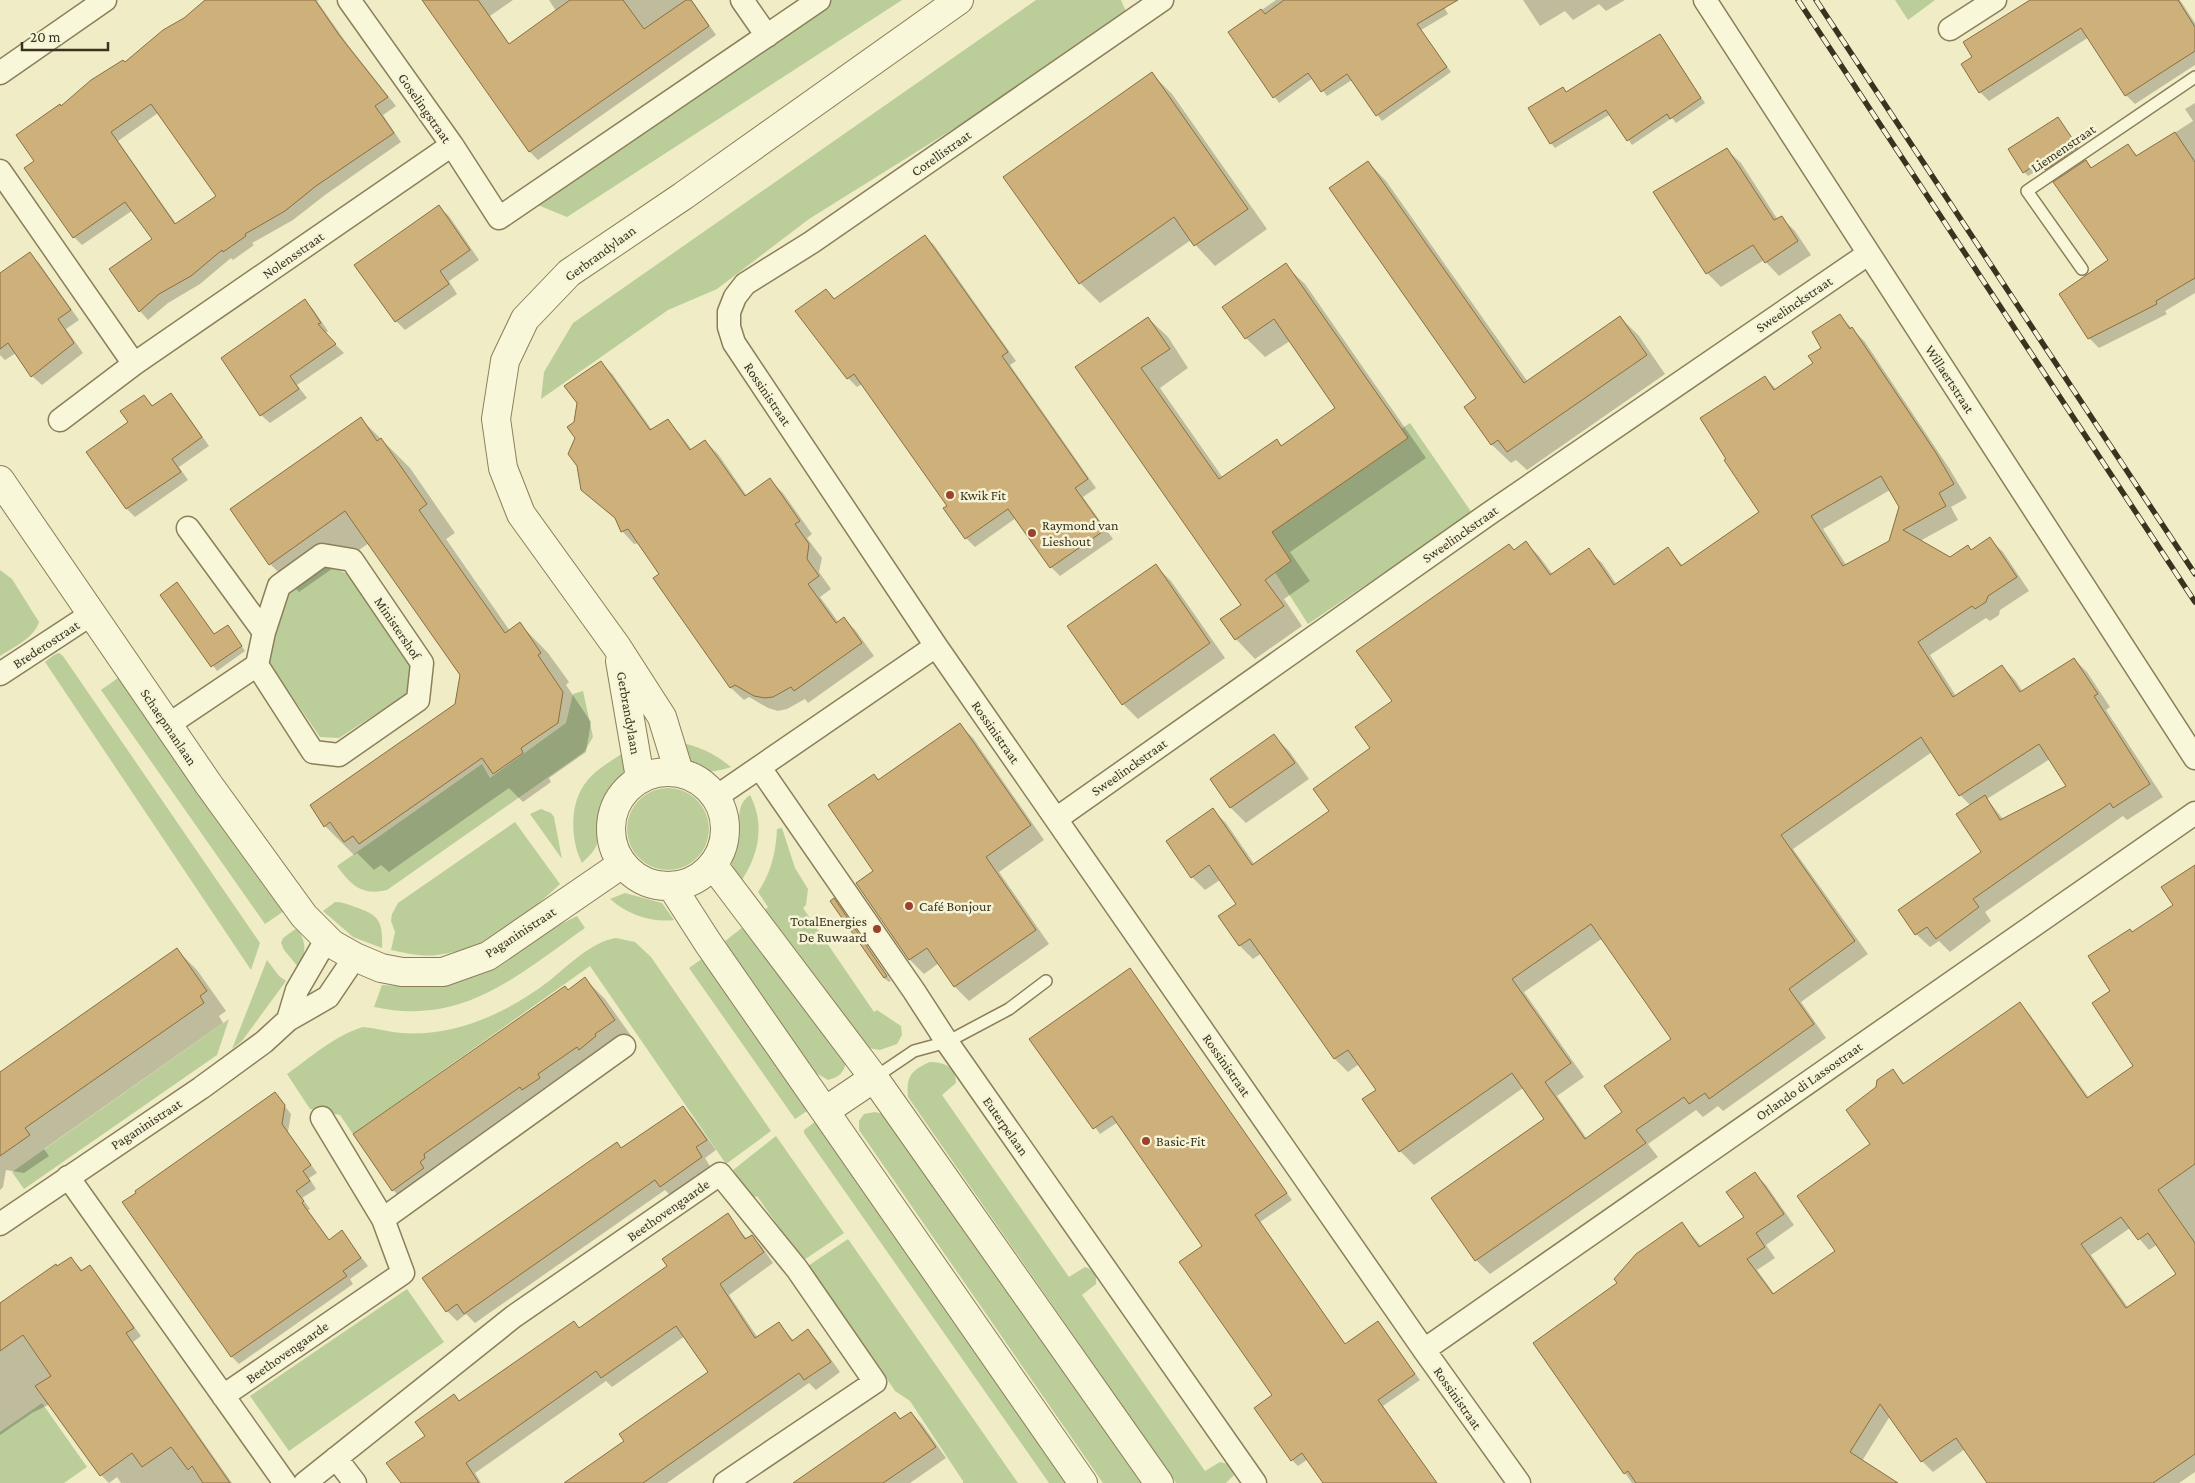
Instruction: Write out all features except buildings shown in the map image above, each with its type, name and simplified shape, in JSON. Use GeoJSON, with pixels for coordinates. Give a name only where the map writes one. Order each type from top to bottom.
{"type":"FeatureCollection","features":[{"type":"Feature","properties":{"kind":"street"},"geometry":{"type":"LineString","coordinates":[[0,73],[104,0]]}},
{"type":"Feature","properties":{"kind":"street","name":"Goselingstraat"},"geometry":{"type":"LineString","coordinates":[[348,0],[452,146],[499,218],[767,36]]}},
{"type":"Feature","properties":{"kind":"street"},"geometry":{"type":"LineString","coordinates":[[742,0],[767,36],[819,0]]}},
{"type":"Feature","properties":{"kind":"street","name":"Gerbrandylaan"},"geometry":{"type":"LineString","coordinates":[[678,772],[662,717],[617,647],[520,514],[503,468],[496,419],[505,360],[525,319],[569,273],[683,196],[959,0]]}},
{"type":"Feature","properties":{"kind":"street","name":"Corellistraat"},"geometry":{"type":"LineString","coordinates":[[729,312],[735,297],[745,284],[820,236],[1138,7],[1162,0]]}},
{"type":"Feature","properties":{"kind":"street","name":"Willaertstraat"},"geometry":{"type":"LineString","coordinates":[[1705,0],[2195,758]]}},
{"type":"Feature","properties":{"kind":"street"},"geometry":{"type":"LineString","coordinates":[[1950,29],[1995,0]]}},
{"type":"Feature","properties":{"kind":"street","name":"Nolensstraat"},"geometry":{"type":"LineString","coordinates":[[60,420],[134,364],[452,146]]}},
{"type":"Feature","properties":{"kind":"street"},"geometry":{"type":"LineString","coordinates":[[0,171],[134,364]]}},
{"type":"Feature","properties":{"kind":"street","name":"Sweelinckstraat"},"geometry":{"type":"LineString","coordinates":[[1056,819],[1487,515],[1868,254]]}},
{"type":"Feature","properties":{"kind":"street","name":"Rossinistraat"},"geometry":{"type":"LineString","coordinates":[[729,312],[729,327],[734,343],[936,646],[1424,1350],[1519,1483]]}},
{"type":"Feature","properties":{"kind":"street","name":"Schaepmanlaan"},"geometry":{"type":"LineString","coordinates":[[0,480],[93,613],[209,785],[304,916],[326,940],[355,957]]}},
{"type":"Feature","properties":{"kind":"street"},"geometry":{"type":"LineString","coordinates":[[188,528],[264,632]]}},
{"type":"Feature","properties":{"kind":"street","name":"Ministershof"},"geometry":{"type":"LineString","coordinates":[[322,555],[352,560],[422,663],[418,700],[339,755],[313,752],[257,665],[264,632],[279,586],[322,555]]}},
{"type":"Feature","properties":{"kind":"street","name":"Brederostraat"},"geometry":{"type":"LineString","coordinates":[[0,674],[93,613]]}},
{"type":"Feature","properties":{"kind":"street"},"geometry":{"type":"LineString","coordinates":[[716,797],[936,646]]}},
{"type":"Feature","properties":{"kind":"street","name":"Gerbrandylaan"},"geometry":{"type":"LineString","coordinates":[[617,647],[640,778]]}},
{"type":"Feature","properties":{"kind":"street"},"geometry":{"type":"LineString","coordinates":[[168,725],[257,665]]}},
{"type":"Feature","properties":{"kind":"street","name":"Euterpelaan"},"geometry":{"type":"LineString","coordinates":[[760,768],[914,990],[947,1042],[1255,1483]]}},
{"type":"Feature","properties":{"kind":"street"},"geometry":{"type":"LineString","coordinates":[[658,772],[678,772],[693,777],[706,786],[716,797],[724,814],[725,832],[722,850],[713,865],[701,876],[687,884],[672,887],[658,886],[644,882],[622,864],[614,850],[610,834],[611,817],[617,802],[627,788],[640,778],[658,772]]}},
{"type":"Feature","properties":{"kind":"street","name":"Orlando di Lassostraat"},"geometry":{"type":"LineString","coordinates":[[1424,1350],[2195,813]]}},
{"type":"Feature","properties":{"kind":"street","name":"Paganinistraat"},"geometry":{"type":"LineString","coordinates":[[0,1224],[201,1088],[264,1042],[288,1020],[328,997],[355,957],[381,968],[402,972],[443,972],[488,956],[622,864]]}},
{"type":"Feature","properties":{"kind":"street"},"geometry":{"type":"LineString","coordinates":[[713,865],[874,1078],[1159,1483]]}},
{"type":"Feature","properties":{"kind":"street"},"geometry":{"type":"LineString","coordinates":[[672,887],[708,943],[1083,1483]]}},
{"type":"Feature","properties":{"kind":"street"},"geometry":{"type":"LineString","coordinates":[[288,1020],[297,990],[326,940]]}},
{"type":"Feature","properties":{"kind":"street"},"geometry":{"type":"LineString","coordinates":[[383,1218],[624,1046]]}},
{"type":"Feature","properties":{"kind":"street"},"geometry":{"type":"LineString","coordinates":[[825,1111],[874,1078]]}},
{"type":"Feature","properties":{"kind":"street","name":"Beethovengaarde"},"geometry":{"type":"LineString","coordinates":[[223,1396],[403,1273],[383,1218],[322,1118]]}},
{"type":"Feature","properties":{"kind":"street","name":"Beethovengaarde"},"geometry":{"type":"LineString","coordinates":[[305,1483],[513,1317],[720,1174],[797,1269],[875,1382],[725,1483]]}},
{"type":"Feature","properties":{"kind":"street"},"geometry":{"type":"LineString","coordinates":[[68,1177],[285,1483]]}},
{"type":"Feature","properties":{"kind":"street"},"geometry":{"type":"LineString","coordinates":[[336,1458],[355,1483]]}},
{"type":"Feature","properties":{"kind":"lane","name":"Liemenstraat"},"geometry":{"type":"LineString","coordinates":[[2082,269],[2027,191],[2195,77]]}},
{"type":"Feature","properties":{"kind":"lane"},"geometry":{"type":"LineString","coordinates":[[874,1078],[914,1051],[947,1042],[1009,1009],[1046,981]]}},
{"type":"Feature","properties":{"kind":"green space"},"geometry":{"type":"Polygon","coordinates":[[[827,0],[902,0],[567,217],[533,203],[827,0]]]}},
{"type":"Feature","properties":{"kind":"green space"},"geometry":{"type":"Polygon","coordinates":[[[1036,0],[1121,0],[1127,14],[1123,23],[809,219],[717,289],[668,310],[541,399],[544,372],[573,323],[1036,0]]]}},
{"type":"Feature","properties":{"kind":"green space"},"geometry":{"type":"Polygon","coordinates":[[[1895,0],[1935,0],[1908,20],[1895,0]]]}},
{"type":"Feature","properties":{"kind":"green space"},"geometry":{"type":"Polygon","coordinates":[[[1410,423],[1472,513],[1308,624],[1227,497],[1370,449],[1410,423]]]}},
{"type":"Feature","properties":{"kind":"green space"},"geometry":{"type":"Polygon","coordinates":[[[326,565],[348,574],[414,671],[408,693],[339,738],[320,737],[269,663],[284,596],[326,565]]]}},
{"type":"Feature","properties":{"kind":"green space"},"geometry":{"type":"Polygon","coordinates":[[[0,570],[12,579],[39,622],[33,633],[17,646],[0,656],[0,570]]]}},
{"type":"Feature","properties":{"kind":"green space"},"geometry":{"type":"Polygon","coordinates":[[[59,653],[63,656],[260,943],[251,970],[45,662],[59,653]]]}},
{"type":"Feature","properties":{"kind":"green space"},"geometry":{"type":"Polygon","coordinates":[[[118,678],[284,911],[265,924],[101,690],[118,678]]]}},
{"type":"Feature","properties":{"kind":"green space"},"geometry":{"type":"Polygon","coordinates":[[[583,691],[593,737],[584,752],[387,890],[363,890],[352,884],[337,866],[482,764],[490,778],[566,723],[573,694],[583,691]]]}},
{"type":"Feature","properties":{"kind":"green space"},"geometry":{"type":"Polygon","coordinates":[[[677,742],[706,751],[731,767],[703,771],[692,764],[677,742]]]}},
{"type":"Feature","properties":{"kind":"green space"},"geometry":{"type":"Polygon","coordinates":[[[624,752],[628,763],[599,814],[597,823],[598,840],[595,849],[582,863],[575,843],[573,821],[577,799],[587,781],[599,769],[624,752]]]}},
{"type":"Feature","properties":{"kind":"green space"},"geometry":{"type":"Polygon","coordinates":[[[668,788],[684,791],[697,800],[706,813],[709,829],[706,845],[697,858],[684,867],[668,870],[652,867],[639,858],[630,845],[627,829],[630,813],[639,800],[652,791],[668,788]]]}},
{"type":"Feature","properties":{"kind":"green space"},"geometry":{"type":"Polygon","coordinates":[[[750,795],[758,818],[758,841],[751,863],[739,884],[733,871],[732,859],[739,839],[740,810],[745,799],[750,795]]]}},
{"type":"Feature","properties":{"kind":"green space"},"geometry":{"type":"Polygon","coordinates":[[[541,809],[551,813],[554,817],[562,859],[530,814],[541,809]]]}},
{"type":"Feature","properties":{"kind":"green space"},"geometry":{"type":"Polygon","coordinates":[[[515,822],[560,884],[504,930],[472,946],[455,952],[437,955],[391,950],[395,932],[391,921],[392,914],[398,903],[515,822]]]}},
{"type":"Feature","properties":{"kind":"green space"},"geometry":{"type":"Polygon","coordinates":[[[782,828],[795,868],[808,889],[806,905],[803,908],[874,1012],[877,1010],[901,1026],[902,1035],[897,1044],[880,1050],[868,1048],[761,913],[768,907],[758,892],[772,862],[777,829],[782,828]]]}},
{"type":"Feature","properties":{"kind":"green space"},"geometry":{"type":"Polygon","coordinates":[[[625,893],[662,903],[674,920],[648,919],[624,909],[610,899],[625,893]]]}},
{"type":"Feature","properties":{"kind":"green space"},"geometry":{"type":"Polygon","coordinates":[[[335,902],[350,905],[375,917],[382,932],[382,948],[353,937],[323,911],[335,902]]]}},
{"type":"Feature","properties":{"kind":"green space"},"geometry":{"type":"Polygon","coordinates":[[[577,916],[585,928],[512,979],[487,993],[462,1003],[435,1009],[406,1011],[374,1007],[382,985],[416,987],[440,985],[577,916]]]}},
{"type":"Feature","properties":{"kind":"green space"},"geometry":{"type":"Polygon","coordinates":[[[748,923],[846,1062],[844,1069],[838,1076],[828,1080],[816,1073],[724,942],[748,923]]]}},
{"type":"Feature","properties":{"kind":"green space"},"geometry":{"type":"Polygon","coordinates":[[[297,928],[304,943],[303,957],[299,968],[284,950],[281,943],[283,938],[297,928]]]}},
{"type":"Feature","properties":{"kind":"green space"},"geometry":{"type":"Polygon","coordinates":[[[616,938],[635,942],[651,957],[771,1131],[726,1164],[590,966],[353,1134],[340,1115],[310,1109],[287,1074],[333,1041],[363,1027],[396,1032],[421,1033],[441,1031],[461,1027],[498,1013],[533,993],[589,949],[607,940],[616,938]]]}},
{"type":"Feature","properties":{"kind":"green space"},"geometry":{"type":"Polygon","coordinates":[[[703,958],[810,1109],[795,1119],[689,968],[703,958]]]}},
{"type":"Feature","properties":{"kind":"green space"},"geometry":{"type":"Polygon","coordinates":[[[267,960],[279,976],[286,981],[242,1041],[232,1049],[267,960]]]}},
{"type":"Feature","properties":{"kind":"green space"},"geometry":{"type":"Polygon","coordinates":[[[229,1019],[217,1055],[24,1189],[12,1172],[229,1019]]]}},
{"type":"Feature","properties":{"kind":"green space"},"geometry":{"type":"Polygon","coordinates":[[[930,1062],[944,1064],[954,1073],[956,1083],[942,1095],[1069,1277],[1085,1267],[1094,1273],[1096,1284],[1082,1295],[1205,1471],[1220,1462],[1228,1464],[1234,1475],[1226,1483],[1176,1483],[908,1097],[908,1084],[911,1075],[918,1068],[930,1062]]]}},
{"type":"Feature","properties":{"kind":"green space"},"geometry":{"type":"Polygon","coordinates":[[[875,1112],[886,1115],[1144,1483],[1103,1483],[859,1130],[859,1121],[864,1114],[875,1112]]]}},
{"type":"Feature","properties":{"kind":"green space"},"geometry":{"type":"Polygon","coordinates":[[[816,1121],[1071,1483],[1049,1483],[804,1133],[804,1130],[816,1121]]]}},
{"type":"Feature","properties":{"kind":"green space"},"geometry":{"type":"Polygon","coordinates":[[[776,1136],[844,1233],[798,1264],[792,1246],[757,1196],[752,1199],[733,1170],[776,1136]]]}},
{"type":"Feature","properties":{"kind":"green space"},"geometry":{"type":"Polygon","coordinates":[[[848,1239],[1018,1483],[963,1483],[910,1401],[895,1391],[875,1361],[802,1270],[848,1239]]]}},
{"type":"Feature","properties":{"kind":"green space"},"geometry":{"type":"Polygon","coordinates":[[[407,1289],[444,1342],[289,1451],[250,1396],[407,1289]]]}},
{"type":"Feature","properties":{"kind":"green space"},"geometry":{"type":"Polygon","coordinates":[[[42,1403],[87,1467],[64,1483],[0,1483],[0,1432],[42,1403]]]}},
{"type":"Feature","properties":{"kind":"railway"},"geometry":{"type":"LineString","coordinates":[[1798,0],[2195,602]]}},
{"type":"Feature","properties":{"kind":"railway"},"geometry":{"type":"LineString","coordinates":[[1816,0],[2195,574]]}},
{"type":"Feature","properties":{"kind":"place","name":"Kwik Fit"},"geometry":{"type":"Point","coordinates":[950,495]}},
{"type":"Feature","properties":{"kind":"place","name":"Raymond van Lieshout"},"geometry":{"type":"Point","coordinates":[1032,533]}},
{"type":"Feature","properties":{"kind":"place","name":"Café Bonjour"},"geometry":{"type":"Point","coordinates":[909,906]}},
{"type":"Feature","properties":{"kind":"place","name":"TotalEnergies De Ruwaard"},"geometry":{"type":"Point","coordinates":[877,929]}},
{"type":"Feature","properties":{"kind":"place","name":"Basic-Fit"},"geometry":{"type":"Point","coordinates":[1146,1141]}}]}
